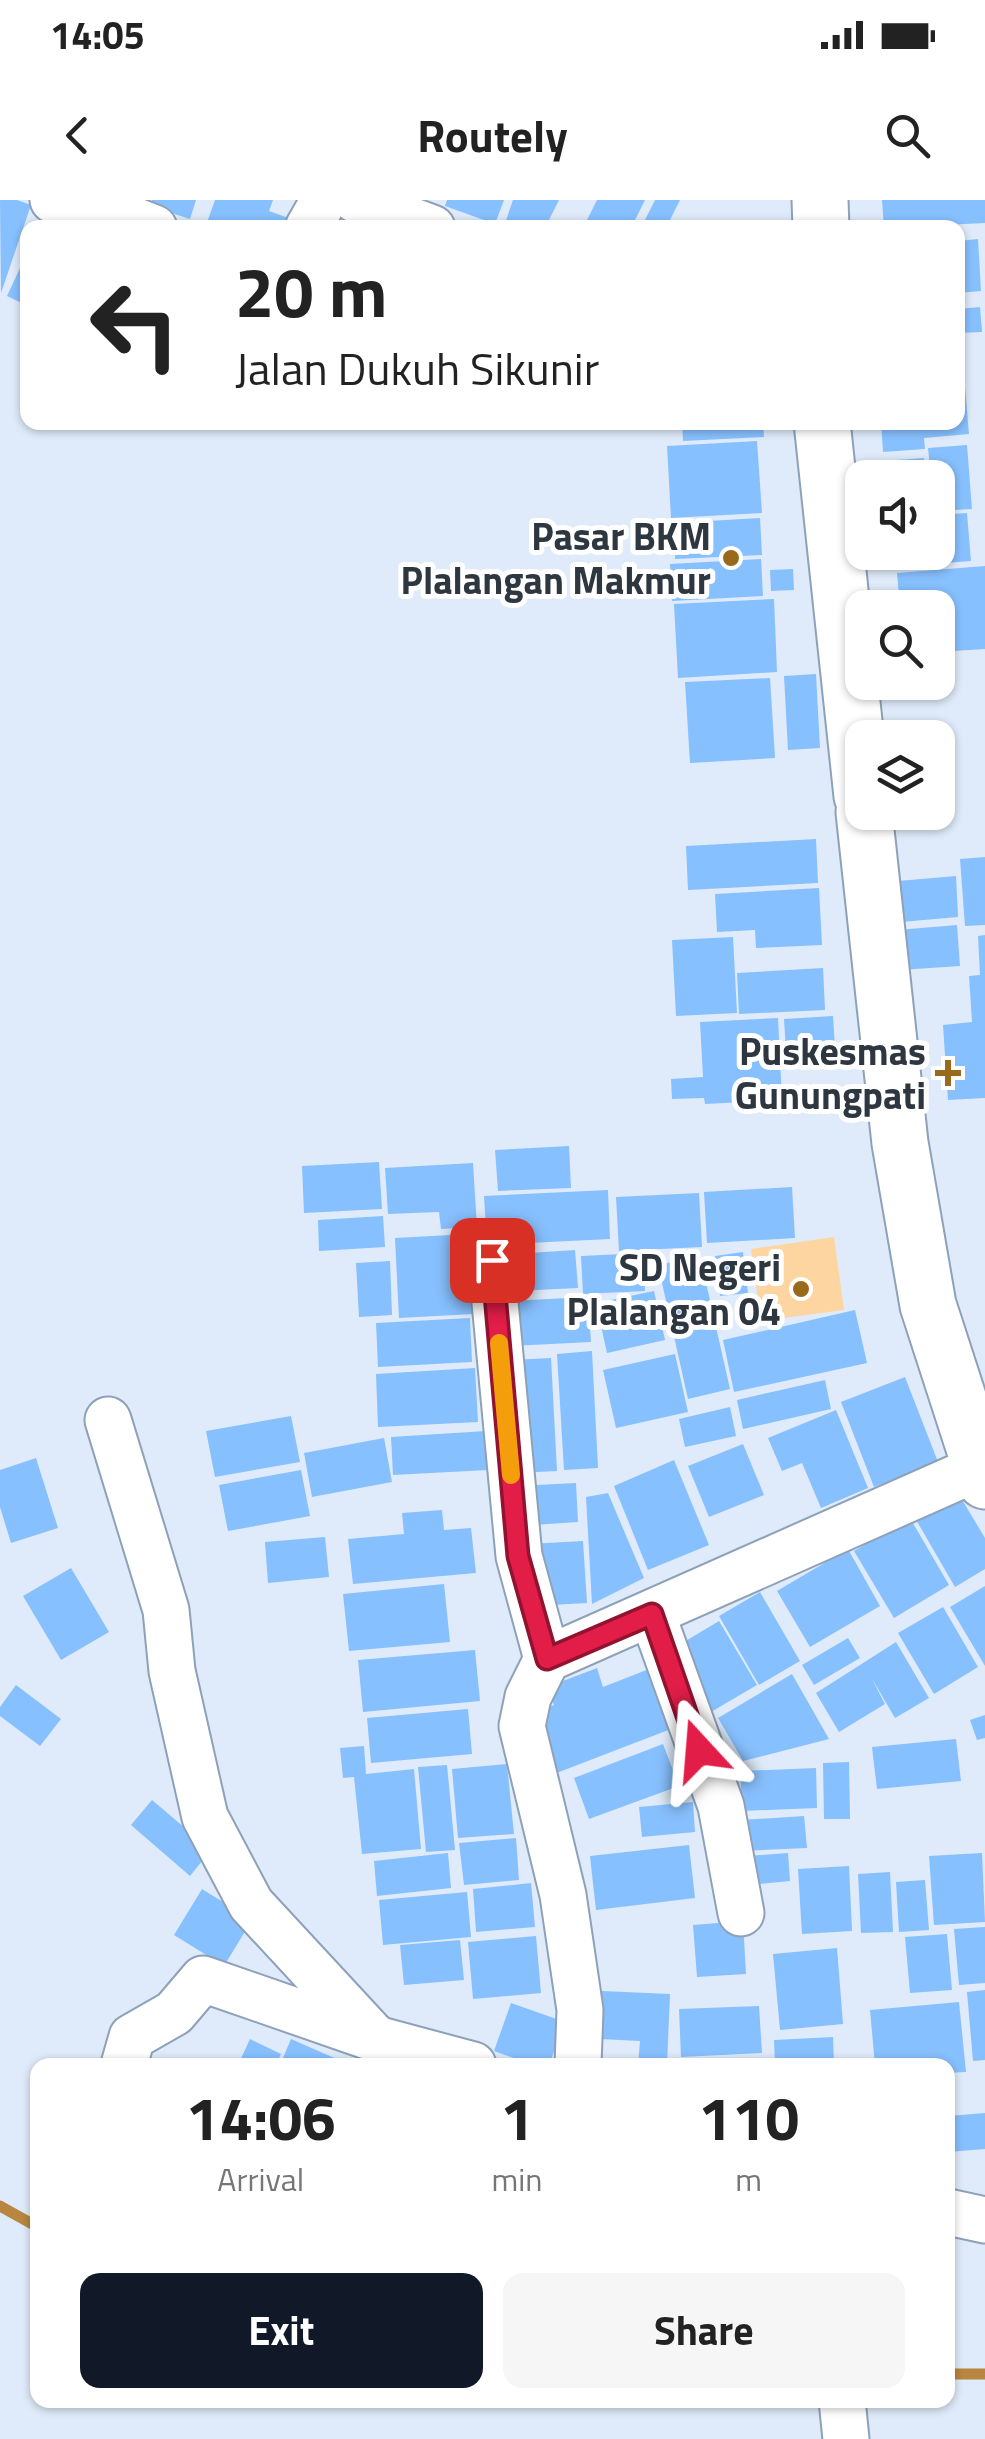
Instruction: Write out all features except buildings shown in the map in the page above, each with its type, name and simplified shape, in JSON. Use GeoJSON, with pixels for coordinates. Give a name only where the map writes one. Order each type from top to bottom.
{"type":"FeatureCollection","features":[{"type":"Feature","properties":{"kind":"main road"},"geometry":{"type":"LineString","coordinates":[[823,430],[854,720]]}},
{"type":"Feature","properties":{"kind":"main road"},"geometry":{"type":"LineString","coordinates":[[866,830],[900,1143],[925,1287],[983,1472]]}},
{"type":"Feature","properties":{"kind":"street"},"geometry":{"type":"LineString","coordinates":[[53,200],[134,220]]}},
{"type":"Feature","properties":{"kind":"street"},"geometry":{"type":"LineString","coordinates":[[356,200],[410,220]]}},
{"type":"Feature","properties":{"kind":"street"},"geometry":{"type":"LineString","coordinates":[[492,1260],[518,1556],[547,1659]]}},
{"type":"Feature","properties":{"kind":"street"},"geometry":{"type":"LineString","coordinates":[[108,1420],[166,1610],[172,1671],[205,1818],[251,1904],[376,2039]]}},
{"type":"Feature","properties":{"kind":"street"},"geometry":{"type":"LineString","coordinates":[[578,2058],[580,2010],[564,1895],[522,1726],[528,1697],[547,1659],[983,1472]]}},
{"type":"Feature","properties":{"kind":"street"},"geometry":{"type":"LineString","coordinates":[[652,1614],[721,1806],[741,1913]]}},
{"type":"Feature","properties":{"kind":"street"},"geometry":{"type":"LineString","coordinates":[[126,2058],[132,2037],[174,2013],[203,1979],[376,2039],[448,2058]]}},
{"type":"Feature","properties":{"kind":"street"},"geometry":{"type":"LineString","coordinates":[[955,2214],[985,2220]]}},
{"type":"Feature","properties":{"kind":"shaded area"},"geometry":{"type":"Polygon","coordinates":[[[834,1237],[844,1310],[761,1321],[751,1249],[834,1237]]]}},
{"type":"Feature","properties":{"kind":"waterway"},"geometry":{"type":"LineString","coordinates":[[0,2206],[30,2223]]}},
{"type":"Feature","properties":{"kind":"waterway"},"geometry":{"type":"LineString","coordinates":[[955,2374],[985,2374]]}},
{"type":"Feature","properties":{"kind":"slow traffic"},"geometry":{"type":"LineString","coordinates":[[499,1343],[511,1475]]}},
{"type":"Feature","properties":{"kind":"place","name":"Pasar BKM Plalangan Makmur"},"geometry":{"type":"Point","coordinates":[731,558]}},
{"type":"Feature","properties":{"kind":"place","name":"Puskesmas Gunungpati"},"geometry":{"type":"Point","coordinates":[948,1073]}},
{"type":"Feature","properties":{"kind":"place","name":"SD Negeri Plalangan 04"},"geometry":{"type":"Point","coordinates":[801,1289]}},
{"type":"Feature","properties":{"kind":"route"},"geometry":{"type":"LineString","coordinates":[[492,1260],[518,1556],[547,1659],[652,1614],[699,1750]]}}]}
